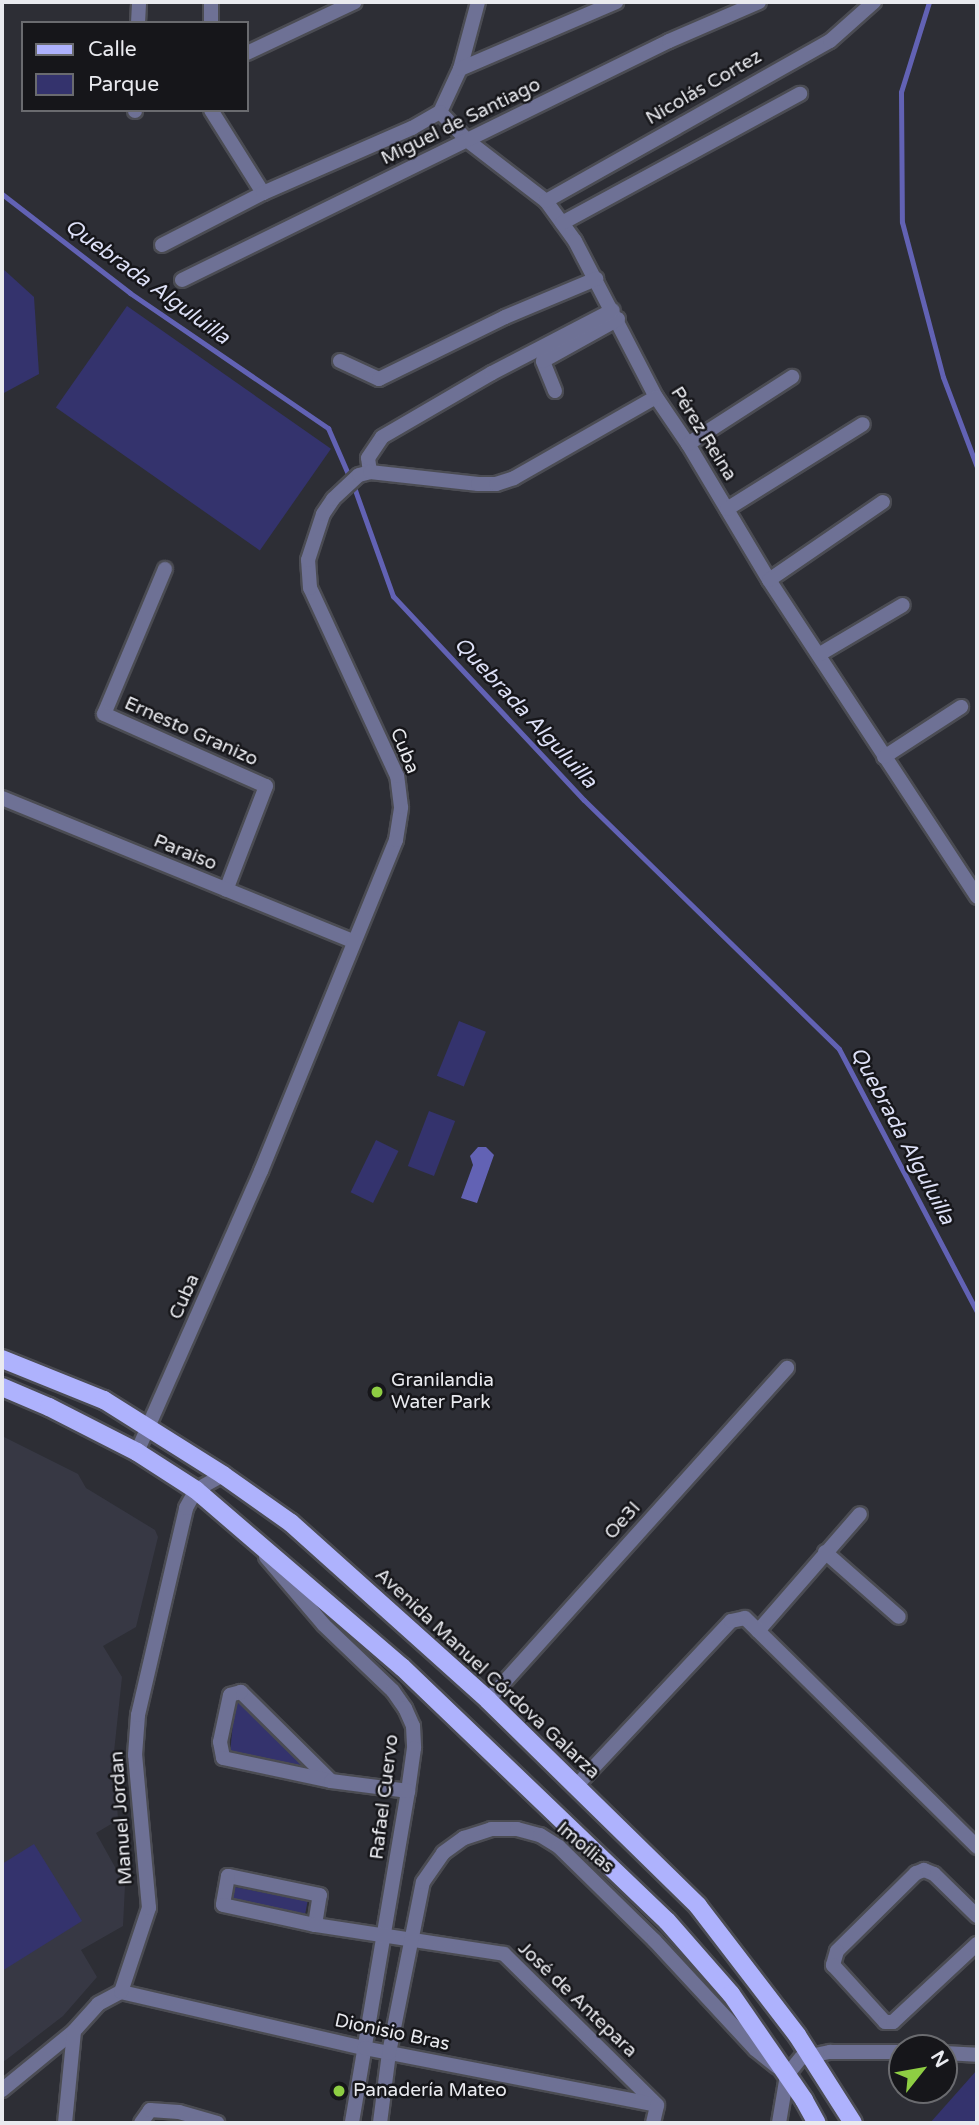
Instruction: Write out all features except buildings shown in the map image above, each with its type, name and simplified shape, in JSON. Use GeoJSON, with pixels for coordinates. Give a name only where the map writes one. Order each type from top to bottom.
{"type":"FeatureCollection","features":[{"type":"Feature","properties":{"kind":"main road","name":"Avenida Manuel Córdova Galarza"},"geometry":{"type":"LineString","coordinates":[[2,1359],[104,1400],[223,1475],[291,1523],[488,1700],[698,1906],[810,2053],[853,2123]]}},
{"type":"Feature","properties":{"kind":"main road"},"geometry":{"type":"LineString","coordinates":[[2,1387],[49,1407],[137,1452],[196,1490],[402,1667],[667,1921],[731,1994],[817,2123]]}},
{"type":"Feature","properties":{"kind":"street"},"geometry":{"type":"LineString","coordinates":[[137,2],[138,21]]}},
{"type":"Feature","properties":{"kind":"street"},"geometry":{"type":"LineString","coordinates":[[211,2],[211,21]]}},
{"type":"Feature","properties":{"kind":"street"},"geometry":{"type":"LineString","coordinates":[[248,53],[355,2]]}},
{"type":"Feature","properties":{"kind":"street"},"geometry":{"type":"LineString","coordinates":[[162,245],[262,192],[412,128],[440,112],[460,69],[478,2]]}},
{"type":"Feature","properties":{"kind":"street"},"geometry":{"type":"LineString","coordinates":[[460,69],[616,2]]}},
{"type":"Feature","properties":{"kind":"street","name":"Miguel de Santiago"},"geometry":{"type":"LineString","coordinates":[[182,280],[669,41],[759,2]]}},
{"type":"Feature","properties":{"kind":"street","name":"Nicolás Cortez"},"geometry":{"type":"LineString","coordinates":[[546,201],[830,41],[874,2]]}},
{"type":"Feature","properties":{"kind":"street"},"geometry":{"type":"LineString","coordinates":[[562,223],[800,94]]}},
{"type":"Feature","properties":{"kind":"street"},"geometry":{"type":"LineString","coordinates":[[212,112],[262,192]]}},
{"type":"Feature","properties":{"kind":"street","name":"Pérez Reina"},"geometry":{"type":"LineString","coordinates":[[440,112],[468,141],[546,201],[562,223],[616,315],[656,397],[688,444],[769,580],[977,897]]}},
{"type":"Feature","properties":{"kind":"street"},"geometry":{"type":"LineString","coordinates":[[340,361],[379,380],[505,317],[596,279]]}},
{"type":"Feature","properties":{"kind":"street"},"geometry":{"type":"LineString","coordinates":[[555,391],[542,365],[543,361],[616,315]]}},
{"type":"Feature","properties":{"kind":"street"},"geometry":{"type":"LineString","coordinates":[[616,315],[492,373],[382,437],[368,458],[370,472],[496,484],[514,478],[656,397]]}},
{"type":"Feature","properties":{"kind":"street"},"geometry":{"type":"LineString","coordinates":[[688,444],[792,377]]}},
{"type":"Feature","properties":{"kind":"street"},"geometry":{"type":"LineString","coordinates":[[727,509],[863,424]]}},
{"type":"Feature","properties":{"kind":"street","name":"Cuba"},"geometry":{"type":"LineString","coordinates":[[137,1452],[261,1171],[396,840],[401,807],[397,776],[310,588],[308,560],[317,528],[333,499],[359,475],[370,472]]}},
{"type":"Feature","properties":{"kind":"street"},"geometry":{"type":"LineString","coordinates":[[769,580],[883,502]]}},
{"type":"Feature","properties":{"kind":"street","name":"Ernesto Granizo"},"geometry":{"type":"LineString","coordinates":[[165,569],[104,715],[266,786],[226,890]]}},
{"type":"Feature","properties":{"kind":"street"},"geometry":{"type":"LineString","coordinates":[[820,654],[903,605]]}},
{"type":"Feature","properties":{"kind":"street"},"geometry":{"type":"LineString","coordinates":[[884,757],[961,707]]}},
{"type":"Feature","properties":{"kind":"street","name":"Paraiso"},"geometry":{"type":"LineString","coordinates":[[2,799],[354,942]]}},
{"type":"Feature","properties":{"kind":"street","name":"Oe3I"},"geometry":{"type":"LineString","coordinates":[[488,1700],[787,1368]]}},
{"type":"Feature","properties":{"kind":"street"},"geometry":{"type":"LineString","coordinates":[[196,1490],[223,1475]]}},
{"type":"Feature","properties":{"kind":"street","name":"Manuel Jordan"},"geometry":{"type":"LineString","coordinates":[[121,1992],[149,1908],[135,1755],[138,1715],[173,1553],[186,1508],[196,1490]]}},
{"type":"Feature","properties":{"kind":"street"},"geometry":{"type":"LineString","coordinates":[[758,1631],[860,1514]]}},
{"type":"Feature","properties":{"kind":"street","name":"Rafael Cuervo"},"geometry":{"type":"LineString","coordinates":[[249,1533],[303,1604],[393,1691],[405,1708],[412,1726],[414,1748],[408,1791],[352,2123]]}},
{"type":"Feature","properties":{"kind":"street"},"geometry":{"type":"LineString","coordinates":[[825,1552],[899,1617]]}},
{"type":"Feature","properties":{"kind":"street"},"geometry":{"type":"LineString","coordinates":[[577,1785],[731,1621],[745,1618],[977,1847]]}},
{"type":"Feature","properties":{"kind":"street"},"geometry":{"type":"LineString","coordinates":[[331,1781],[241,1692],[230,1695],[220,1742],[223,1758],[331,1781],[408,1791]]}},
{"type":"Feature","properties":{"kind":"street","name":"Imoilias"},"geometry":{"type":"LineString","coordinates":[[380,2123],[389,2053],[424,1882],[443,1853],[464,1838],[491,1829],[517,1829],[540,1835],[559,1847],[592,1876],[755,2049],[787,2075]]}},
{"type":"Feature","properties":{"kind":"street"},"geometry":{"type":"LineString","coordinates":[[977,1916],[933,1874],[924,1870],[916,1873],[837,1951],[833,1965],[885,2022],[893,2022],[977,1944]]}},
{"type":"Feature","properties":{"kind":"street","name":"José de Antepara"},"geometry":{"type":"LineString","coordinates":[[315,1925],[320,1895],[228,1876],[223,1905],[315,1925],[504,1954],[657,2105]]}},
{"type":"Feature","properties":{"kind":"street"},"geometry":{"type":"LineString","coordinates":[[2,2090],[74,2031],[98,2004],[121,1992]]}},
{"type":"Feature","properties":{"kind":"street","name":"Dionisio Bras"},"geometry":{"type":"LineString","coordinates":[[121,1992],[365,2048],[657,2105]]}},
{"type":"Feature","properties":{"kind":"street"},"geometry":{"type":"LineString","coordinates":[[65,2123],[74,2031]]}},
{"type":"Feature","properties":{"kind":"street"},"geometry":{"type":"LineString","coordinates":[[779,2123],[787,2075],[801,2058],[810,2053],[888,2052]]}},
{"type":"Feature","properties":{"kind":"street"},"geometry":{"type":"LineString","coordinates":[[958,2054],[977,2055]]}},
{"type":"Feature","properties":{"kind":"street"},"geometry":{"type":"LineString","coordinates":[[653,2123],[657,2105]]}},
{"type":"Feature","properties":{"kind":"street"},"geometry":{"type":"LineString","coordinates":[[141,2123],[150,2110],[179,2112],[217,2123]]}},
{"type":"Feature","properties":{"kind":"shaded area"},"geometry":{"type":"Polygon","coordinates":[[[478,1147],[486,1147],[494,1155],[477,1203],[461,1198],[473,1165],[470,1156],[478,1147]]]}},
{"type":"Feature","properties":{"kind":"shaded area"},"geometry":{"type":"Polygon","coordinates":[[[2,1436],[78,1474],[86,1488],[155,1530],[158,1537],[136,1627],[103,1646],[122,1677],[114,1752],[118,1820],[96,1833],[125,1885],[123,1926],[81,1950],[97,1977],[63,2016],[2,2063],[2,1436]]]}},
{"type":"Feature","properties":{"kind":"green space"},"geometry":{"type":"Polygon","coordinates":[[[2,268],[34,297],[39,374],[2,394],[2,268]]]}},
{"type":"Feature","properties":{"kind":"green space"},"geometry":{"type":"Polygon","coordinates":[[[127,306],[331,449],[260,550],[56,408],[127,306]]]}},
{"type":"Feature","properties":{"kind":"green space"},"geometry":{"type":"Polygon","coordinates":[[[459,1021],[486,1032],[464,1087],[437,1076],[459,1021]]]}},
{"type":"Feature","properties":{"kind":"green space"},"geometry":{"type":"Polygon","coordinates":[[[429,1111],[455,1121],[434,1176],[408,1166],[429,1111]]]}},
{"type":"Feature","properties":{"kind":"green space"},"geometry":{"type":"Polygon","coordinates":[[[376,1140],[398,1151],[373,1203],[351,1192],[376,1140]]]}},
{"type":"Feature","properties":{"kind":"green space"},"geometry":{"type":"Polygon","coordinates":[[[240,1701],[306,1767],[230,1753],[235,1703],[240,1701]]]}},
{"type":"Feature","properties":{"kind":"green space"},"geometry":{"type":"Polygon","coordinates":[[[34,1844],[82,1921],[2,1971],[2,1864],[34,1844]]]}},
{"type":"Feature","properties":{"kind":"green space"},"geometry":{"type":"Polygon","coordinates":[[[235,1887],[308,1901],[305,1914],[233,1900],[235,1887]]]}},
{"type":"Feature","properties":{"kind":"green space"},"geometry":{"type":"Polygon","coordinates":[[[977,2070],[977,2123],[930,2123],[947,2104],[958,2104],[958,2091],[977,2070]]]}},
{"type":"Feature","properties":{"kind":"waterway"},"geometry":{"type":"LineString","coordinates":[[929,2],[901,92],[902,222],[943,377],[977,467]]}},
{"type":"Feature","properties":{"kind":"waterway","name":"Quebrada Alguluilla"},"geometry":{"type":"LineString","coordinates":[[2,194],[130,293],[328,428],[355,490],[393,596],[584,800],[839,1049],[977,1312]]}},
{"type":"Feature","properties":{"kind":"place","name":"Granilandia Water Park"},"geometry":{"type":"Point","coordinates":[377,1392]}},
{"type":"Feature","properties":{"kind":"place","name":"Panadería Mateo"},"geometry":{"type":"Point","coordinates":[339,2091]}}]}
